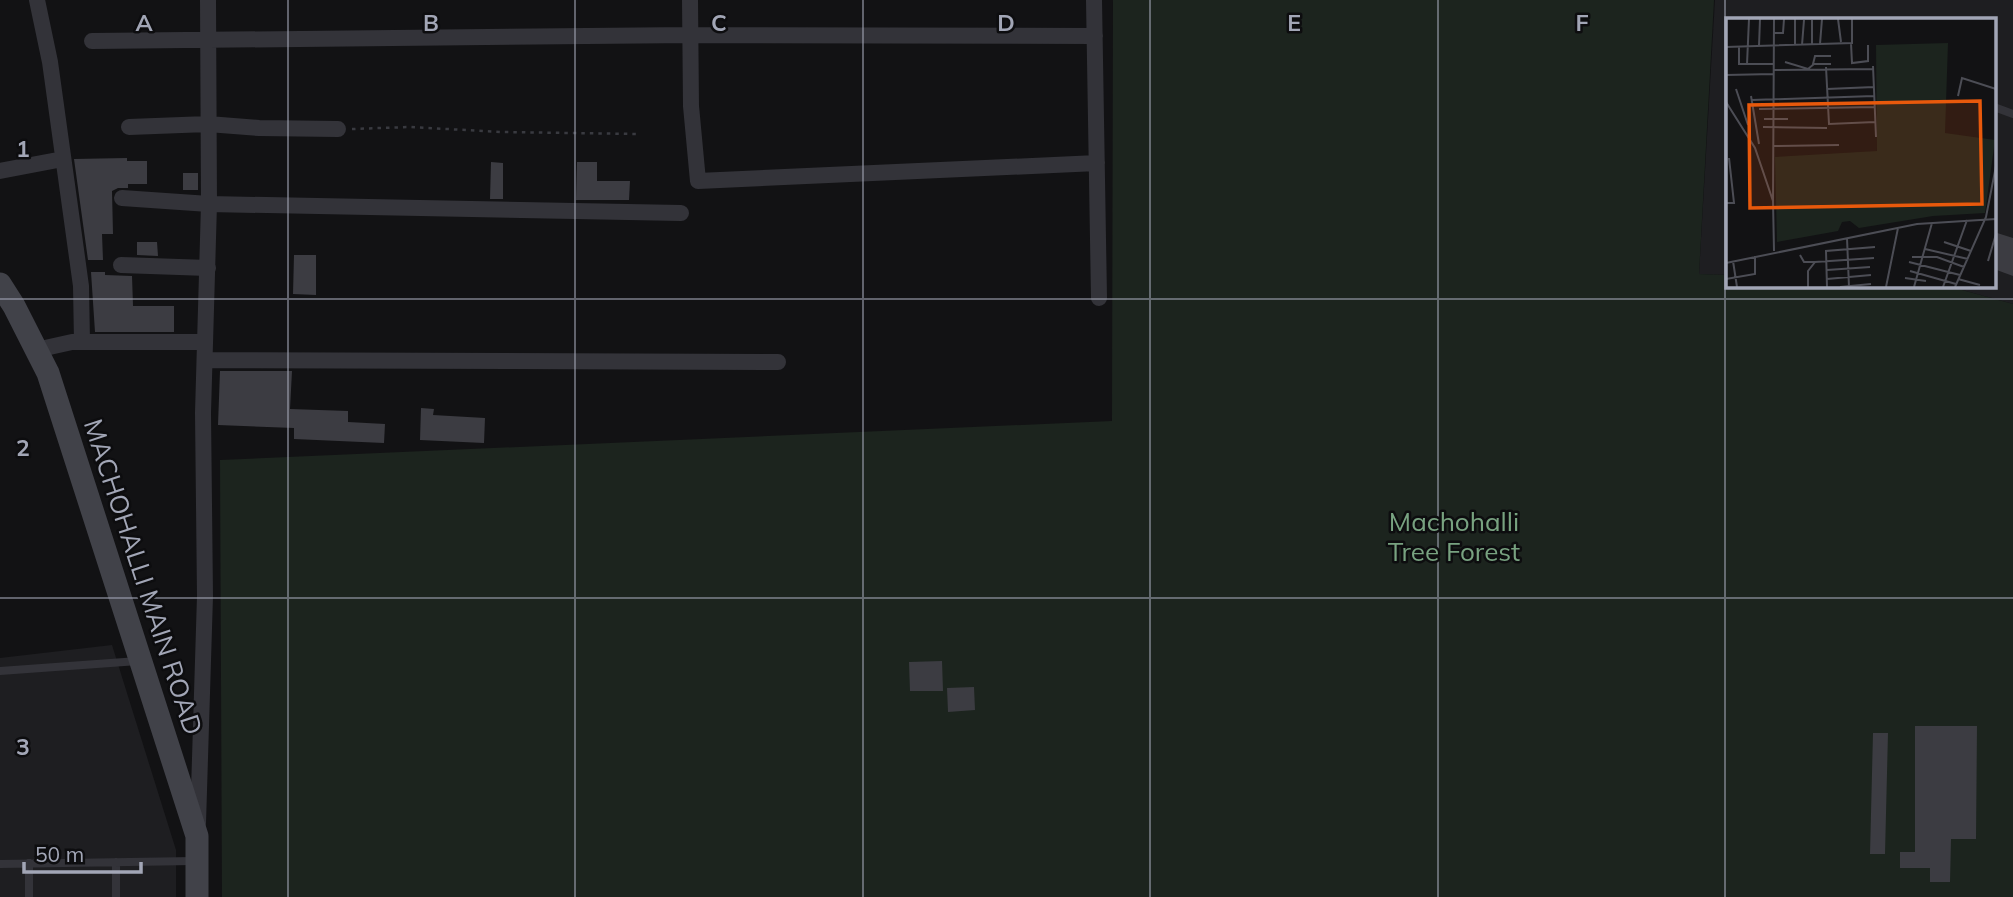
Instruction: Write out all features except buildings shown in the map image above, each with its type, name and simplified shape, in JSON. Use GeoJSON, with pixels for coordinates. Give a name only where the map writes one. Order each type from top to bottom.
{"type":"FeatureCollection","features":[{"type":"Feature","properties":{"kind":"street"},"geometry":{"type":"LineString","coordinates":[[37,0],[50,62],[81,286],[82,342]]}},
{"type":"Feature","properties":{"kind":"street"},"geometry":{"type":"LineString","coordinates":[[197,836],[205,596],[203,413],[209,204],[208,0]]}},
{"type":"Feature","properties":{"kind":"street"},"geometry":{"type":"LineString","coordinates":[[690,0],[691,106],[698,181],[1097,163]]}},
{"type":"Feature","properties":{"kind":"street"},"geometry":{"type":"LineString","coordinates":[[1094,0],[1099,298]]}},
{"type":"Feature","properties":{"kind":"street"},"geometry":{"type":"LineString","coordinates":[[92,41],[691,35],[1095,36]]}},
{"type":"Feature","properties":{"kind":"street"},"geometry":{"type":"LineString","coordinates":[[129,127],[208,124],[338,129]]}},
{"type":"Feature","properties":{"kind":"street"},"geometry":{"type":"LineString","coordinates":[[0,171],[63,159]]}},
{"type":"Feature","properties":{"kind":"street"},"geometry":{"type":"LineString","coordinates":[[122,198],[209,204],[681,213]]}},
{"type":"Feature","properties":{"kind":"street"},"geometry":{"type":"LineString","coordinates":[[121,265],[208,268]]}},
{"type":"Feature","properties":{"kind":"street","name":"MACHOHALLI MAIN ROAD"},"geometry":{"type":"LineString","coordinates":[[0,284],[48,373],[141,661],[197,836],[197,897]]}},
{"type":"Feature","properties":{"kind":"street"},"geometry":{"type":"LineString","coordinates":[[36,350],[72,342],[205,342]]}},
{"type":"Feature","properties":{"kind":"street"},"geometry":{"type":"LineString","coordinates":[[205,360],[778,362]]}},
{"type":"Feature","properties":{"kind":"lane"},"geometry":{"type":"LineString","coordinates":[[1996,108],[2013,114]]}},
{"type":"Feature","properties":{"kind":"lane"},"geometry":{"type":"LineString","coordinates":[[0,671],[141,661]]}},
{"type":"Feature","properties":{"kind":"lane"},"geometry":{"type":"LineString","coordinates":[[0,864],[197,861]]}},
{"type":"Feature","properties":{"kind":"lane"},"geometry":{"type":"LineString","coordinates":[[116,862],[116,897]]}},
{"type":"Feature","properties":{"kind":"lane"},"geometry":{"type":"LineString","coordinates":[[29,863],[29,897]]}},
{"type":"Feature","properties":{"kind":"path"},"geometry":{"type":"LineString","coordinates":[[338,129],[410,127],[502,132],[638,134]]}},
{"type":"Feature","properties":{"kind":"shaded area"},"geometry":{"type":"Polygon","coordinates":[[[1715,0],[2013,0],[2013,304],[1951,287],[1996,287],[1996,18],[1726,18],[1726,275],[1699,274],[1715,0]]]}},
{"type":"Feature","properties":{"kind":"shaded area"},"geometry":{"type":"Polygon","coordinates":[[[112,645],[176,850],[176,897],[0,897],[0,658],[112,645]]]}},
{"type":"Feature","properties":{"kind":"green space","name":"Machohalli Tree Forest"},"geometry":{"type":"Polygon","coordinates":[[[1113,0],[1714,0],[1699,274],[1726,275],[1726,287],[1951,287],[2013,304],[2013,897],[222,897],[220,460],[1112,421],[1113,0]]]}}]}
